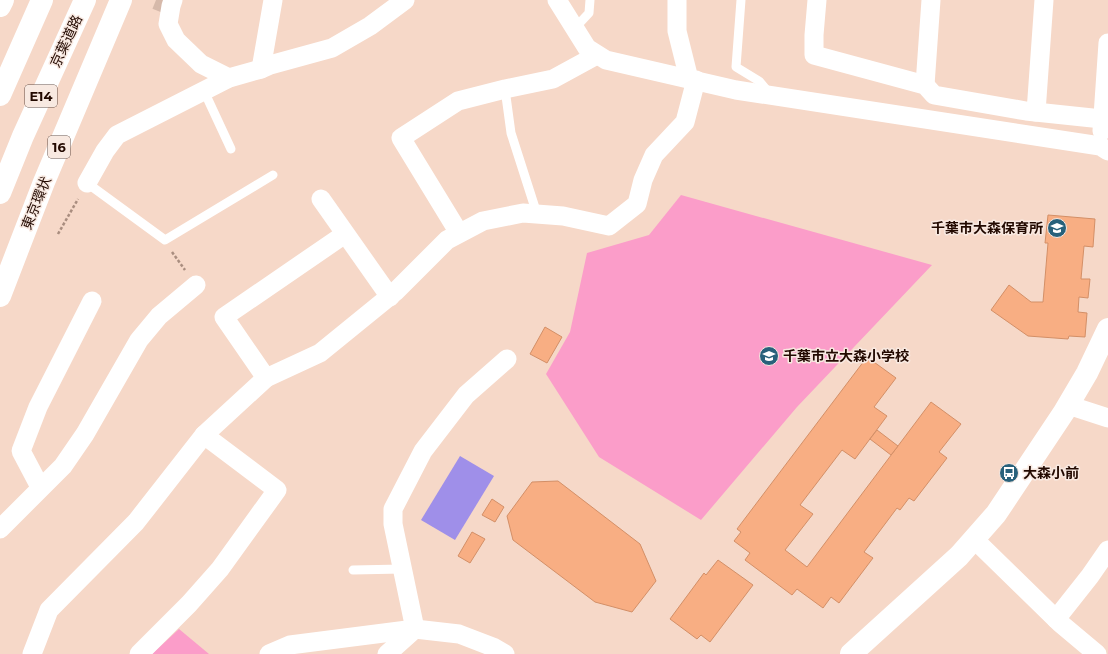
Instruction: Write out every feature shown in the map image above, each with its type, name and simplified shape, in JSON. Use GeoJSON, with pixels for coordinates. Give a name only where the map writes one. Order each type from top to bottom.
{"type":"FeatureCollection","features":[{"type":"Feature","properties":{"kind":"main road"},"geometry":{"type":"LineString","coordinates":[[0,6],[3,0]]}},
{"type":"Feature","properties":{"kind":"main road","name":"E14"},"geometry":{"type":"LineString","coordinates":[[0,95],[42,0]]}},
{"type":"Feature","properties":{"kind":"main road","name":"京葉道路"},"geometry":{"type":"LineString","coordinates":[[0,193],[23,136],[85,0]]}},
{"type":"Feature","properties":{"kind":"main road","name":"東京環状"},"geometry":{"type":"LineString","coordinates":[[0,296],[44,182],[121,0]]}},
{"type":"Feature","properties":{"kind":"main road"},"geometry":{"type":"LineString","coordinates":[[851,654],[950,565],[975,540],[996,514],[1011,494],[1068,405],[1087,372],[1108,329]]}},
{"type":"Feature","properties":{"kind":"street"},"geometry":{"type":"LineString","coordinates":[[173,0],[168,24],[176,40],[201,64],[229,78]]}},
{"type":"Feature","properties":{"kind":"street"},"geometry":{"type":"LineString","coordinates":[[261,69],[273,0]]}},
{"type":"Feature","properties":{"kind":"street"},"geometry":{"type":"LineString","coordinates":[[87,183],[105,151],[117,135],[229,78],[332,48],[370,26],[405,0]]}},
{"type":"Feature","properties":{"kind":"street"},"geometry":{"type":"LineString","coordinates":[[557,0],[587,48],[606,60],[736,90],[1104,149],[1102,119],[1108,43]]}},
{"type":"Feature","properties":{"kind":"street"},"geometry":{"type":"LineString","coordinates":[[32,654],[49,610],[136,522],[204,435],[266,378],[320,354],[390,297],[447,240],[483,221],[523,213],[563,216],[609,226],[637,204],[643,180],[654,155],[685,122],[693,80],[677,31],[677,0]]}},
{"type":"Feature","properties":{"kind":"street"},"geometry":{"type":"LineString","coordinates":[[817,0],[814,55],[924,85],[934,95],[1036,112],[1102,119]]}},
{"type":"Feature","properties":{"kind":"street"},"geometry":{"type":"LineString","coordinates":[[924,85],[931,0]]}},
{"type":"Feature","properties":{"kind":"street"},"geometry":{"type":"LineString","coordinates":[[1036,112],[1044,0]]}},
{"type":"Feature","properties":{"kind":"street"},"geometry":{"type":"LineString","coordinates":[[460,233],[401,138],[458,102],[505,89],[553,79],[597,55]]}},
{"type":"Feature","properties":{"kind":"street"},"geometry":{"type":"LineString","coordinates":[[320,199],[390,297]]}},
{"type":"Feature","properties":{"kind":"street"},"geometry":{"type":"LineString","coordinates":[[266,378],[224,317],[345,234]]}},
{"type":"Feature","properties":{"kind":"street"},"geometry":{"type":"LineString","coordinates":[[0,529],[63,466],[85,434],[139,340],[159,316],[196,285]]}},
{"type":"Feature","properties":{"kind":"street"},"geometry":{"type":"LineString","coordinates":[[40,488],[21,451],[38,407],[92,300]]}},
{"type":"Feature","properties":{"kind":"street"},"geometry":{"type":"LineString","coordinates":[[415,629],[393,524],[393,509],[423,451],[466,395],[507,359]]}},
{"type":"Feature","properties":{"kind":"street"},"geometry":{"type":"LineString","coordinates":[[1068,405],[1108,418]]}},
{"type":"Feature","properties":{"kind":"street"},"geometry":{"type":"LineString","coordinates":[[139,654],[189,604],[220,569],[277,490],[204,435]]}},
{"type":"Feature","properties":{"kind":"street"},"geometry":{"type":"LineString","coordinates":[[975,540],[1056,619],[1097,654]]}},
{"type":"Feature","properties":{"kind":"street"},"geometry":{"type":"LineString","coordinates":[[1056,619],[1090,576],[1108,550]]}},
{"type":"Feature","properties":{"kind":"street"},"geometry":{"type":"LineString","coordinates":[[387,654],[415,629]]}},
{"type":"Feature","properties":{"kind":"street"},"geometry":{"type":"LineString","coordinates":[[269,654],[290,646],[415,629],[459,634],[493,647],[505,654]]}},
{"type":"Feature","properties":{"kind":"lane"},"geometry":{"type":"LineString","coordinates":[[575,28],[589,13],[590,0]]}},
{"type":"Feature","properties":{"kind":"lane"},"geometry":{"type":"LineString","coordinates":[[742,0],[736,67],[759,81],[770,95]]}},
{"type":"Feature","properties":{"kind":"lane"},"geometry":{"type":"LineString","coordinates":[[505,89],[511,133],[536,214]]}},
{"type":"Feature","properties":{"kind":"lane"},"geometry":{"type":"LineString","coordinates":[[204,91],[231,149]]}},
{"type":"Feature","properties":{"kind":"lane"},"geometry":{"type":"LineString","coordinates":[[87,183],[165,240],[273,175]]}},
{"type":"Feature","properties":{"kind":"lane"},"geometry":{"type":"LineString","coordinates":[[353,570],[402,569]]}},
{"type":"Feature","properties":{"kind":"path"},"geometry":{"type":"LineString","coordinates":[[58,234],[87,183]]}},
{"type":"Feature","properties":{"kind":"path"},"geometry":{"type":"LineString","coordinates":[[165,240],[196,285]]}},
{"type":"Feature","properties":{"kind":"shaded area"},"geometry":{"type":"Polygon","coordinates":[[[681,195],[932,265],[797,407],[701,520],[599,457],[546,374],[570,332],[587,253],[649,235],[681,195]]]}},
{"type":"Feature","properties":{"kind":"shaded area"},"geometry":{"type":"Polygon","coordinates":[[[460,456],[494,476],[455,540],[421,520],[460,456]]]}},
{"type":"Feature","properties":{"kind":"shaded area"},"geometry":{"type":"Polygon","coordinates":[[[179,629],[209,654],[152,654],[179,629]]]}},
{"type":"Feature","properties":{"kind":"building"},"geometry":{"type":"Polygon","coordinates":[[[1048,215],[1095,219],[1093,247],[1084,246],[1081,279],[1090,279],[1088,298],[1079,297],[1078,312],[1087,313],[1085,337],[1069,336],[1068,339],[1028,336],[991,310],[1009,285],[1031,302],[1043,302],[1048,243],[1045,243],[1048,215]]]}},
{"type":"Feature","properties":{"kind":"building"},"geometry":{"type":"Polygon","coordinates":[[[545,327],[562,337],[547,363],[530,354],[545,327]]]}},
{"type":"Feature","properties":{"kind":"building"},"geometry":{"type":"Polygon","coordinates":[[[867,357],[896,378],[874,407],[887,416],[855,459],[842,450],[800,505],[813,514],[785,550],[807,567],[931,402],[961,424],[939,452],[947,458],[914,501],[909,498],[900,510],[897,508],[864,552],[873,558],[839,603],[831,597],[823,608],[797,589],[792,595],[745,560],[750,553],[734,541],[741,532],[737,529],[867,357]]]}},
{"type":"Feature","properties":{"kind":"building"},"geometry":{"type":"Polygon","coordinates":[[[877,430],[898,446],[891,455],[870,439],[877,430]]]}},
{"type":"Feature","properties":{"kind":"building"},"geometry":{"type":"Polygon","coordinates":[[[558,481],[640,544],[656,581],[632,612],[595,602],[513,540],[507,516],[532,482],[558,481]]]}},
{"type":"Feature","properties":{"kind":"building"},"geometry":{"type":"Polygon","coordinates":[[[492,499],[504,507],[495,522],[482,515],[492,499]]]}},
{"type":"Feature","properties":{"kind":"building"},"geometry":{"type":"Polygon","coordinates":[[[472,532],[485,539],[470,563],[458,556],[472,532]]]}},
{"type":"Feature","properties":{"kind":"building"},"geometry":{"type":"Polygon","coordinates":[[[718,560],[753,585],[710,642],[701,635],[697,639],[670,619],[704,573],[706,575],[718,560]]]}},
{"type":"Feature","properties":{"kind":"tunnel"},"geometry":{"type":"LineString","coordinates":[[156,0],[171,6]]}},
{"type":"Feature","properties":{"kind":"place","name":"千葉市大森保育所"},"geometry":{"type":"Point","coordinates":[1057,228]}},
{"type":"Feature","properties":{"kind":"place","name":"千葉市立大森小学校"},"geometry":{"type":"Point","coordinates":[769,356]}},
{"type":"Feature","properties":{"kind":"place","name":"大森小前"},"geometry":{"type":"Point","coordinates":[1009,473]}}]}
